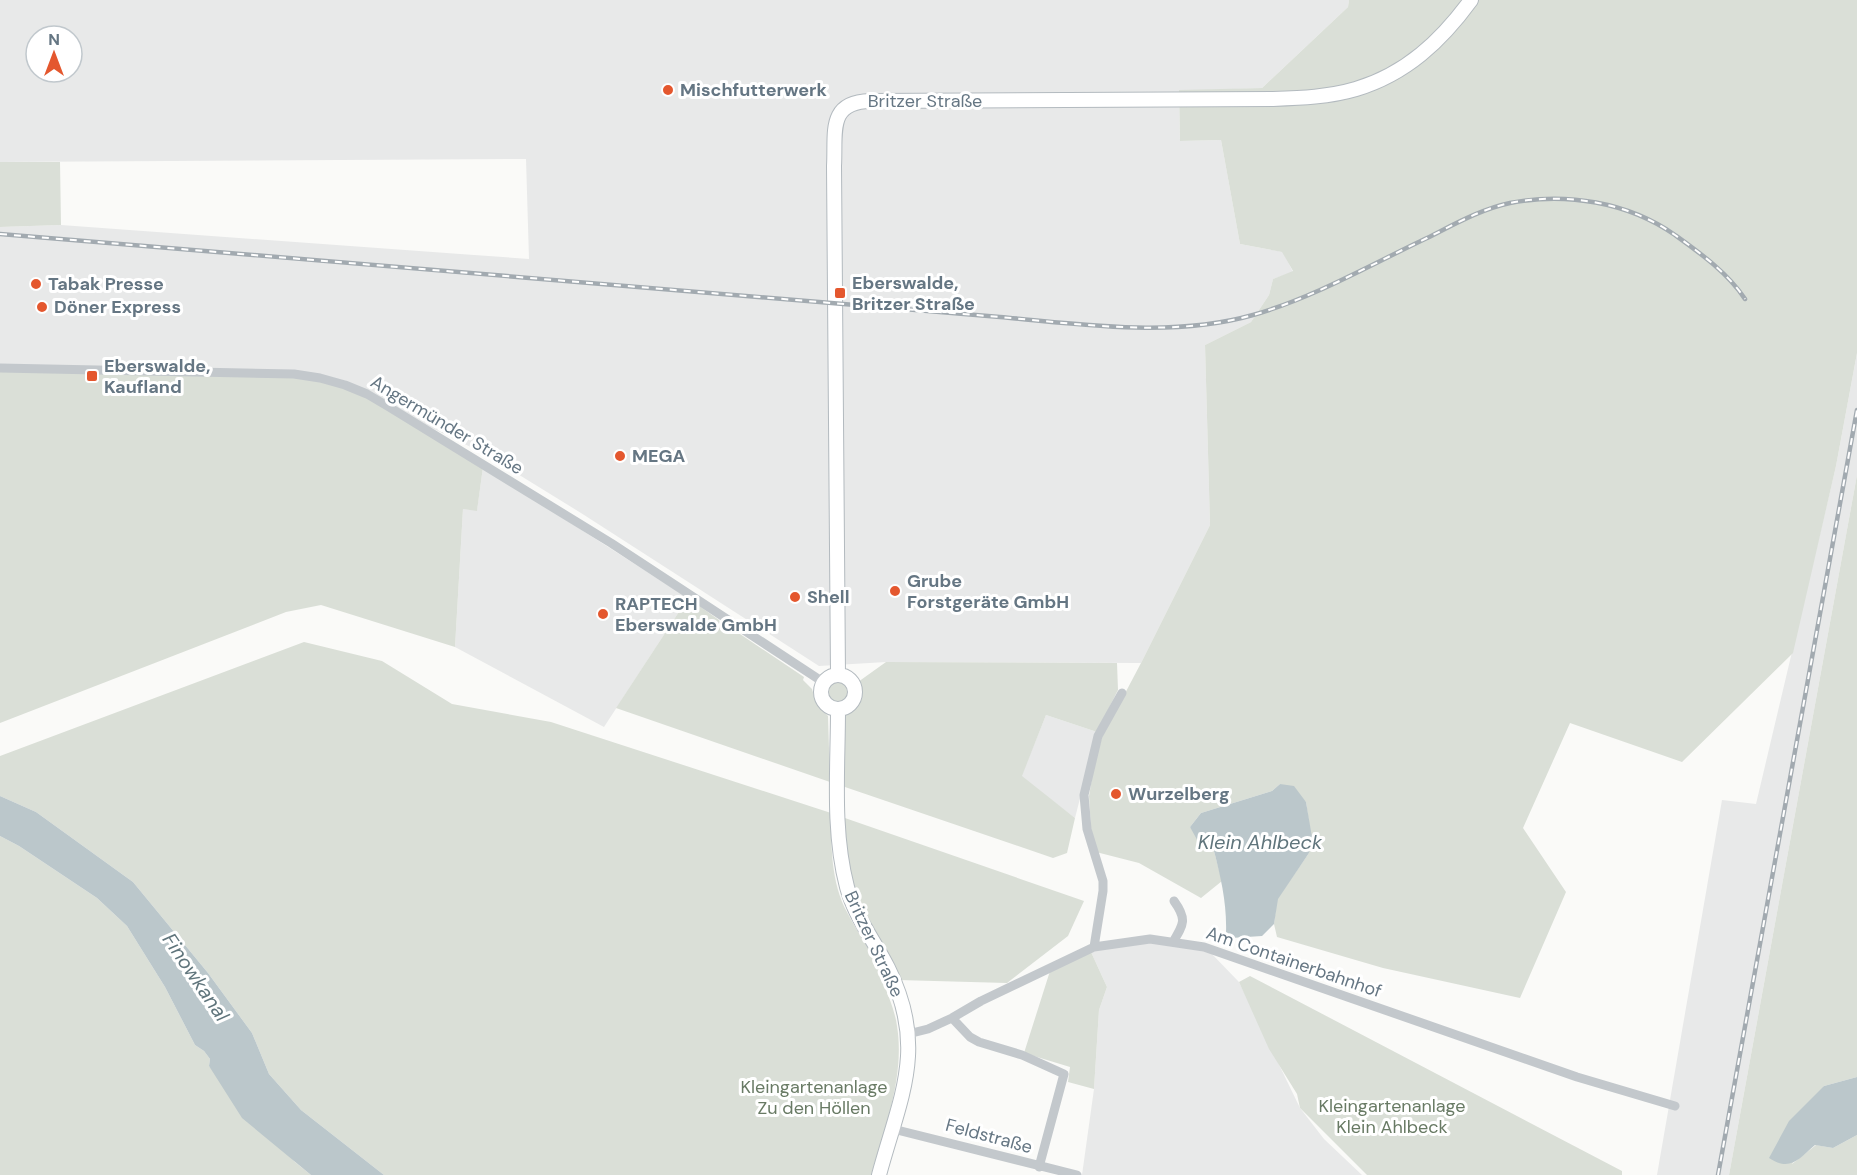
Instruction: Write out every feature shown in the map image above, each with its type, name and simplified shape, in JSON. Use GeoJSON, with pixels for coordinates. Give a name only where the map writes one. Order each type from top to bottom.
{"type":"FeatureCollection","features":[{"type":"Feature","properties":{"kind":"main road","name":"Britzer Straße"},"geometry":{"type":"LineString","coordinates":[[838,675],[834,166],[836,120],[840,111],[847,104],[858,101],[1313,97],[1356,89],[1393,74],[1425,52],[1446,32],[1471,0]]}},
{"type":"Feature","properties":{"kind":"main road"},"geometry":{"type":"LineString","coordinates":[[838,675],[849,679],[855,691],[851,704],[838,710],[824,703],[820,693],[823,682],[838,675]]}},
{"type":"Feature","properties":{"kind":"main road","name":"Britzer Straße"},"geometry":{"type":"LineString","coordinates":[[838,710],[838,821],[843,869],[853,906],[894,981],[906,1020],[908,1035],[907,1080],[879,1175]]}},
{"type":"Feature","properties":{"kind":"street","name":"Angermünder Straße"},"geometry":{"type":"LineString","coordinates":[[0,368],[274,373],[321,378],[345,385],[389,407],[611,543],[823,682]]}},
{"type":"Feature","properties":{"kind":"street"},"geometry":{"type":"LineString","coordinates":[[1094,946],[1103,881],[1087,829],[1084,795],[1098,736],[1122,693]]}},
{"type":"Feature","properties":{"kind":"street"},"geometry":{"type":"LineString","coordinates":[[1173,942],[1184,924],[1182,911],[1174,901]]}},
{"type":"Feature","properties":{"kind":"street","name":"Am Containerbahnhof"},"geometry":{"type":"LineString","coordinates":[[908,1035],[952,1018],[981,1000],[1094,946],[1137,939],[1173,942],[1204,947],[1577,1077],[1675,1106]]}},
{"type":"Feature","properties":{"kind":"street"},"geometry":{"type":"LineString","coordinates":[[952,1018],[970,1037],[1022,1055],[1064,1074],[1040,1167]]}},
{"type":"Feature","properties":{"kind":"street","name":"Feldstraße"},"geometry":{"type":"LineString","coordinates":[[893,1129],[1077,1175]]}},
{"type":"Feature","properties":{"kind":"shaded area"},"geometry":{"type":"Polygon","coordinates":[[[0,0],[1349,0],[1348,7],[1262,88],[1179,91],[1180,141],[1221,140],[1240,244],[1283,252],[1293,272],[1273,279],[1269,295],[1251,322],[1205,345],[1210,525],[1141,663],[886,662],[819,666],[487,455],[389,407],[0,368],[0,227],[61,225],[529,259],[526,159],[0,162],[0,0]]]}},
{"type":"Feature","properties":{"kind":"shaded area"},"geometry":{"type":"Polygon","coordinates":[[[1857,353],[1857,475],[1729,1175],[1657,1175],[1722,800],[1756,804],[1836,466],[1857,353]]]}},
{"type":"Feature","properties":{"kind":"shaded area"},"geometry":{"type":"Polygon","coordinates":[[[483,467],[688,598],[604,727],[455,647],[463,509],[477,510],[483,467]]]}},
{"type":"Feature","properties":{"kind":"shaded area"},"geometry":{"type":"Polygon","coordinates":[[[1046,715],[1097,732],[1075,818],[1021,777],[1046,715]]]}},
{"type":"Feature","properties":{"kind":"shaded area"},"geometry":{"type":"Polygon","coordinates":[[[1145,940],[1208,950],[1239,982],[1300,1108],[1324,1139],[1362,1175],[1082,1175],[1094,1089],[1099,1010],[1107,987],[1091,952],[1145,940]]]}},
{"type":"Feature","properties":{"kind":"green space"},"geometry":{"type":"Polygon","coordinates":[[[1349,0],[1857,0],[1857,353],[1836,466],[1793,653],[1682,762],[1570,723],[1523,828],[1566,892],[1520,998],[1383,968],[1277,937],[1274,924],[1277,899],[1309,853],[1311,837],[1306,802],[1280,784],[1272,791],[1201,813],[1190,827],[1214,851],[1222,881],[1201,898],[1139,863],[1096,852],[1091,828],[1089,796],[1102,737],[1210,525],[1205,345],[1251,322],[1269,295],[1273,279],[1293,271],[1282,252],[1240,244],[1221,140],[1180,141],[1179,90],[1262,88],[1348,7],[1349,0]]]}},
{"type":"Feature","properties":{"kind":"green space"},"geometry":{"type":"Polygon","coordinates":[[[0,162],[60,162],[61,225],[0,227],[0,162]]]}},
{"type":"Feature","properties":{"kind":"green space"},"geometry":{"type":"Polygon","coordinates":[[[0,368],[274,373],[345,385],[483,467],[477,511],[463,509],[455,647],[321,605],[286,612],[0,723],[0,368]]]}},
{"type":"Feature","properties":{"kind":"green space"},"geometry":{"type":"Polygon","coordinates":[[[1857,475],[1857,1077],[1824,1086],[1792,1164],[1816,1145],[1833,1148],[1857,1135],[1857,1175],[1729,1175],[1857,475]]]}},
{"type":"Feature","properties":{"kind":"green space"},"geometry":{"type":"Polygon","coordinates":[[[688,598],[719,620],[722,628],[731,634],[740,634],[804,677],[803,680],[812,689],[816,703],[828,716],[830,782],[616,708],[688,598]]]}},
{"type":"Feature","properties":{"kind":"green space","name":"Kleingartenanlage Zu den Höllen"},"geometry":{"type":"Polygon","coordinates":[[[304,642],[382,661],[452,704],[551,722],[831,813],[832,851],[838,889],[847,912],[884,976],[881,977],[897,1026],[899,1045],[896,1082],[871,1175],[384,1175],[301,1110],[269,1074],[252,1033],[208,973],[133,882],[36,812],[0,796],[0,756],[304,642]]]}},
{"type":"Feature","properties":{"kind":"green space"},"geometry":{"type":"Polygon","coordinates":[[[886,662],[1117,663],[1118,690],[1097,732],[1046,715],[1022,776],[1075,818],[1067,853],[1053,858],[842,786],[844,717],[857,699],[858,682],[886,662]]]}},
{"type":"Feature","properties":{"kind":"green space"},"geometry":{"type":"Polygon","coordinates":[[[837,680],[842,681],[848,687],[848,697],[842,703],[837,704],[832,703],[826,697],[825,692],[826,687],[832,681],[837,680]]]}},
{"type":"Feature","properties":{"kind":"green space"},"geometry":{"type":"Polygon","coordinates":[[[842,817],[1084,901],[1068,936],[1007,983],[898,980],[851,886],[842,817]]]}},
{"type":"Feature","properties":{"kind":"green space"},"geometry":{"type":"Polygon","coordinates":[[[0,836],[19,846],[97,898],[127,926],[165,987],[195,1045],[210,1059],[209,1066],[295,1162],[311,1175],[0,1175],[0,836]]]}},
{"type":"Feature","properties":{"kind":"green space"},"geometry":{"type":"Polygon","coordinates":[[[1091,952],[1107,987],[1099,1010],[1094,1089],[1068,1082],[1070,1067],[1024,1053],[1050,971],[1091,952]]]}},
{"type":"Feature","properties":{"kind":"green space","name":"Kleingartenanlage Klein Ahlbeck"},"geometry":{"type":"Polygon","coordinates":[[[1250,976],[1622,1171],[1622,1175],[1367,1175],[1300,1108],[1297,1094],[1269,1049],[1239,982],[1250,976]]]}},
{"type":"Feature","properties":{"kind":"water","name":"Klein Ahlbeck"},"geometry":{"type":"Polygon","coordinates":[[[1280,784],[1294,786],[1306,802],[1312,837],[1309,853],[1278,899],[1274,924],[1262,936],[1231,938],[1226,933],[1223,891],[1214,851],[1200,845],[1190,827],[1201,813],[1272,791],[1280,784]]]}},
{"type":"Feature","properties":{"kind":"water","name":"Finowkanal"},"geometry":{"type":"Polygon","coordinates":[[[0,796],[36,812],[133,882],[208,973],[252,1033],[269,1074],[301,1110],[384,1175],[311,1175],[242,1118],[209,1066],[210,1059],[195,1045],[165,987],[127,926],[97,898],[19,846],[0,836],[0,796]]]}},
{"type":"Feature","properties":{"kind":"water"},"geometry":{"type":"Polygon","coordinates":[[[1857,1077],[1857,1135],[1833,1148],[1815,1145],[1799,1159],[1789,1164],[1776,1162],[1769,1158],[1789,1121],[1824,1086],[1857,1077]]]}},
{"type":"Feature","properties":{"kind":"railway"},"geometry":{"type":"LineString","coordinates":[[0,234],[1095,326],[1159,328],[1222,322],[1275,308],[1341,280],[1478,213],[1510,203],[1553,199],[1596,202],[1617,207],[1657,224],[1713,264],[1745,299]]}},
{"type":"Feature","properties":{"kind":"railway"},"geometry":{"type":"LineString","coordinates":[[1718,1175],[1857,410]]}},
{"type":"Feature","properties":{"kind":"place","name":"Mischfutterwerk"},"geometry":{"type":"Point","coordinates":[668,90]}},
{"type":"Feature","properties":{"kind":"place","name":"Tabak Presse"},"geometry":{"type":"Point","coordinates":[36,284]}},
{"type":"Feature","properties":{"kind":"place","name":"Eberswalde, Britzer Straße"},"geometry":{"type":"Point","coordinates":[840,293]}},
{"type":"Feature","properties":{"kind":"place","name":"Döner Express"},"geometry":{"type":"Point","coordinates":[42,307]}},
{"type":"Feature","properties":{"kind":"place","name":"Eberswalde, Kaufland"},"geometry":{"type":"Point","coordinates":[92,376]}},
{"type":"Feature","properties":{"kind":"place","name":"MEGA"},"geometry":{"type":"Point","coordinates":[620,456]}},
{"type":"Feature","properties":{"kind":"place","name":"Grube Forstgeräte GmbH"},"geometry":{"type":"Point","coordinates":[895,591]}},
{"type":"Feature","properties":{"kind":"place","name":"Shell"},"geometry":{"type":"Point","coordinates":[795,597]}},
{"type":"Feature","properties":{"kind":"place","name":"RAPTECH Eberswalde GmbH"},"geometry":{"type":"Point","coordinates":[603,614]}},
{"type":"Feature","properties":{"kind":"place","name":"Wurzelberg"},"geometry":{"type":"Point","coordinates":[1116,794]}}]}
